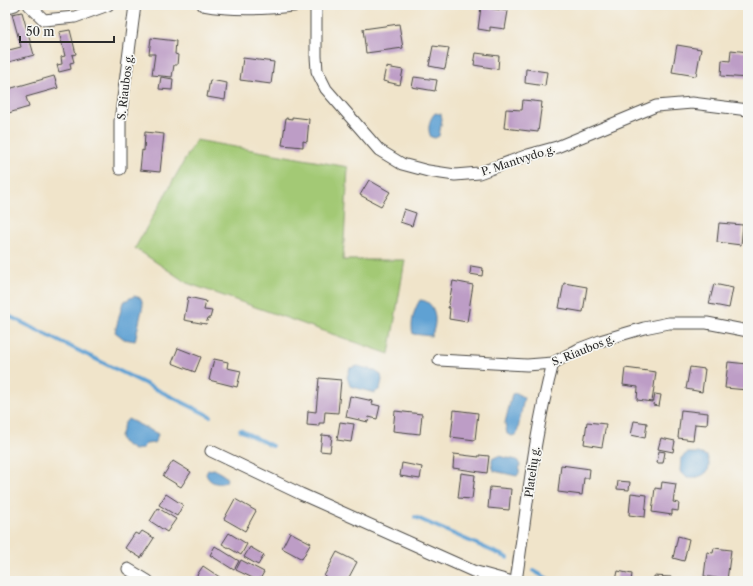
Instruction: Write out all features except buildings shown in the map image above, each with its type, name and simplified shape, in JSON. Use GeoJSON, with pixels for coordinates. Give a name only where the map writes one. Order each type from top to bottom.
{"type":"FeatureCollection","features":[{"type":"Feature","properties":{"kind":"street"},"geometry":{"type":"LineString","coordinates":[[5,8],[15,5]]}},
{"type":"Feature","properties":{"kind":"street"},"geometry":{"type":"LineString","coordinates":[[29,5],[44,20],[75,18],[108,5]]}},
{"type":"Feature","properties":{"kind":"street","name":"S. Riaubos g."},"geometry":{"type":"LineString","coordinates":[[120,169],[120,122],[135,5]]}},
{"type":"Feature","properties":{"kind":"street"},"geometry":{"type":"LineString","coordinates":[[203,5],[229,8],[275,8],[302,5]]}},
{"type":"Feature","properties":{"kind":"street","name":"P. Mantvydo g."},"geometry":{"type":"LineString","coordinates":[[316,5],[316,56],[318,71],[326,89],[379,150],[402,164],[428,171],[455,175],[479,173],[528,155],[556,147],[656,106],[692,102],[748,110]]}},
{"type":"Feature","properties":{"kind":"street","name":"S. Riaubos g."},"geometry":{"type":"LineString","coordinates":[[439,360],[527,366],[553,363],[579,349],[600,341],[644,328],[669,323],[707,323],[748,331]]}},
{"type":"Feature","properties":{"kind":"street","name":"Platelių g."},"geometry":{"type":"LineString","coordinates":[[516,581],[538,431],[545,392],[553,363]]}},
{"type":"Feature","properties":{"kind":"street"},"geometry":{"type":"LineString","coordinates":[[211,451],[301,494],[473,570],[509,581]]}},
{"type":"Feature","properties":{"kind":"street"},"geometry":{"type":"LineString","coordinates":[[128,569],[148,581]]}},
{"type":"Feature","properties":{"kind":"green space"},"geometry":{"type":"Polygon","coordinates":[[[196,140],[348,167],[343,260],[405,260],[389,354],[187,283],[135,248],[196,140]]]}},
{"type":"Feature","properties":{"kind":"water"},"geometry":{"type":"Polygon","coordinates":[[[435,113],[441,114],[442,119],[439,136],[435,138],[431,137],[429,128],[431,118],[435,113]]]}},
{"type":"Feature","properties":{"kind":"water"},"geometry":{"type":"Polygon","coordinates":[[[134,296],[141,298],[143,305],[135,341],[124,339],[115,332],[123,302],[134,296]]]}},
{"type":"Feature","properties":{"kind":"water"},"geometry":{"type":"Polygon","coordinates":[[[420,300],[426,301],[433,309],[435,325],[431,336],[413,334],[413,317],[420,300]]]}},
{"type":"Feature","properties":{"kind":"water"},"geometry":{"type":"Polygon","coordinates":[[[358,366],[375,371],[381,375],[382,380],[380,389],[374,393],[350,386],[347,377],[350,368],[358,366]]]}},
{"type":"Feature","properties":{"kind":"water"},"geometry":{"type":"Polygon","coordinates":[[[517,393],[524,398],[517,434],[512,436],[507,434],[505,423],[512,394],[517,393]]]}},
{"type":"Feature","properties":{"kind":"water"},"geometry":{"type":"Polygon","coordinates":[[[128,419],[158,434],[154,443],[146,444],[141,449],[134,450],[122,442],[120,437],[124,424],[128,419]]]}},
{"type":"Feature","properties":{"kind":"water"},"geometry":{"type":"Polygon","coordinates":[[[687,453],[698,453],[707,456],[709,467],[702,476],[687,478],[680,471],[681,458],[687,453]]]}},
{"type":"Feature","properties":{"kind":"water"},"geometry":{"type":"Polygon","coordinates":[[[498,456],[517,460],[520,465],[517,476],[494,471],[492,459],[498,456]]]}},
{"type":"Feature","properties":{"kind":"water"},"geometry":{"type":"Polygon","coordinates":[[[214,469],[225,476],[227,479],[226,482],[217,483],[211,481],[207,477],[206,474],[208,470],[214,469]]]}},
{"type":"Feature","properties":{"kind":"waterway"},"geometry":{"type":"LineString","coordinates":[[5,314],[210,416]]}},
{"type":"Feature","properties":{"kind":"waterway"},"geometry":{"type":"LineString","coordinates":[[240,430],[272,446]]}},
{"type":"Feature","properties":{"kind":"waterway"},"geometry":{"type":"LineString","coordinates":[[415,517],[508,558]]}},
{"type":"Feature","properties":{"kind":"waterway"},"geometry":{"type":"LineString","coordinates":[[534,571],[548,579]]}}]}
